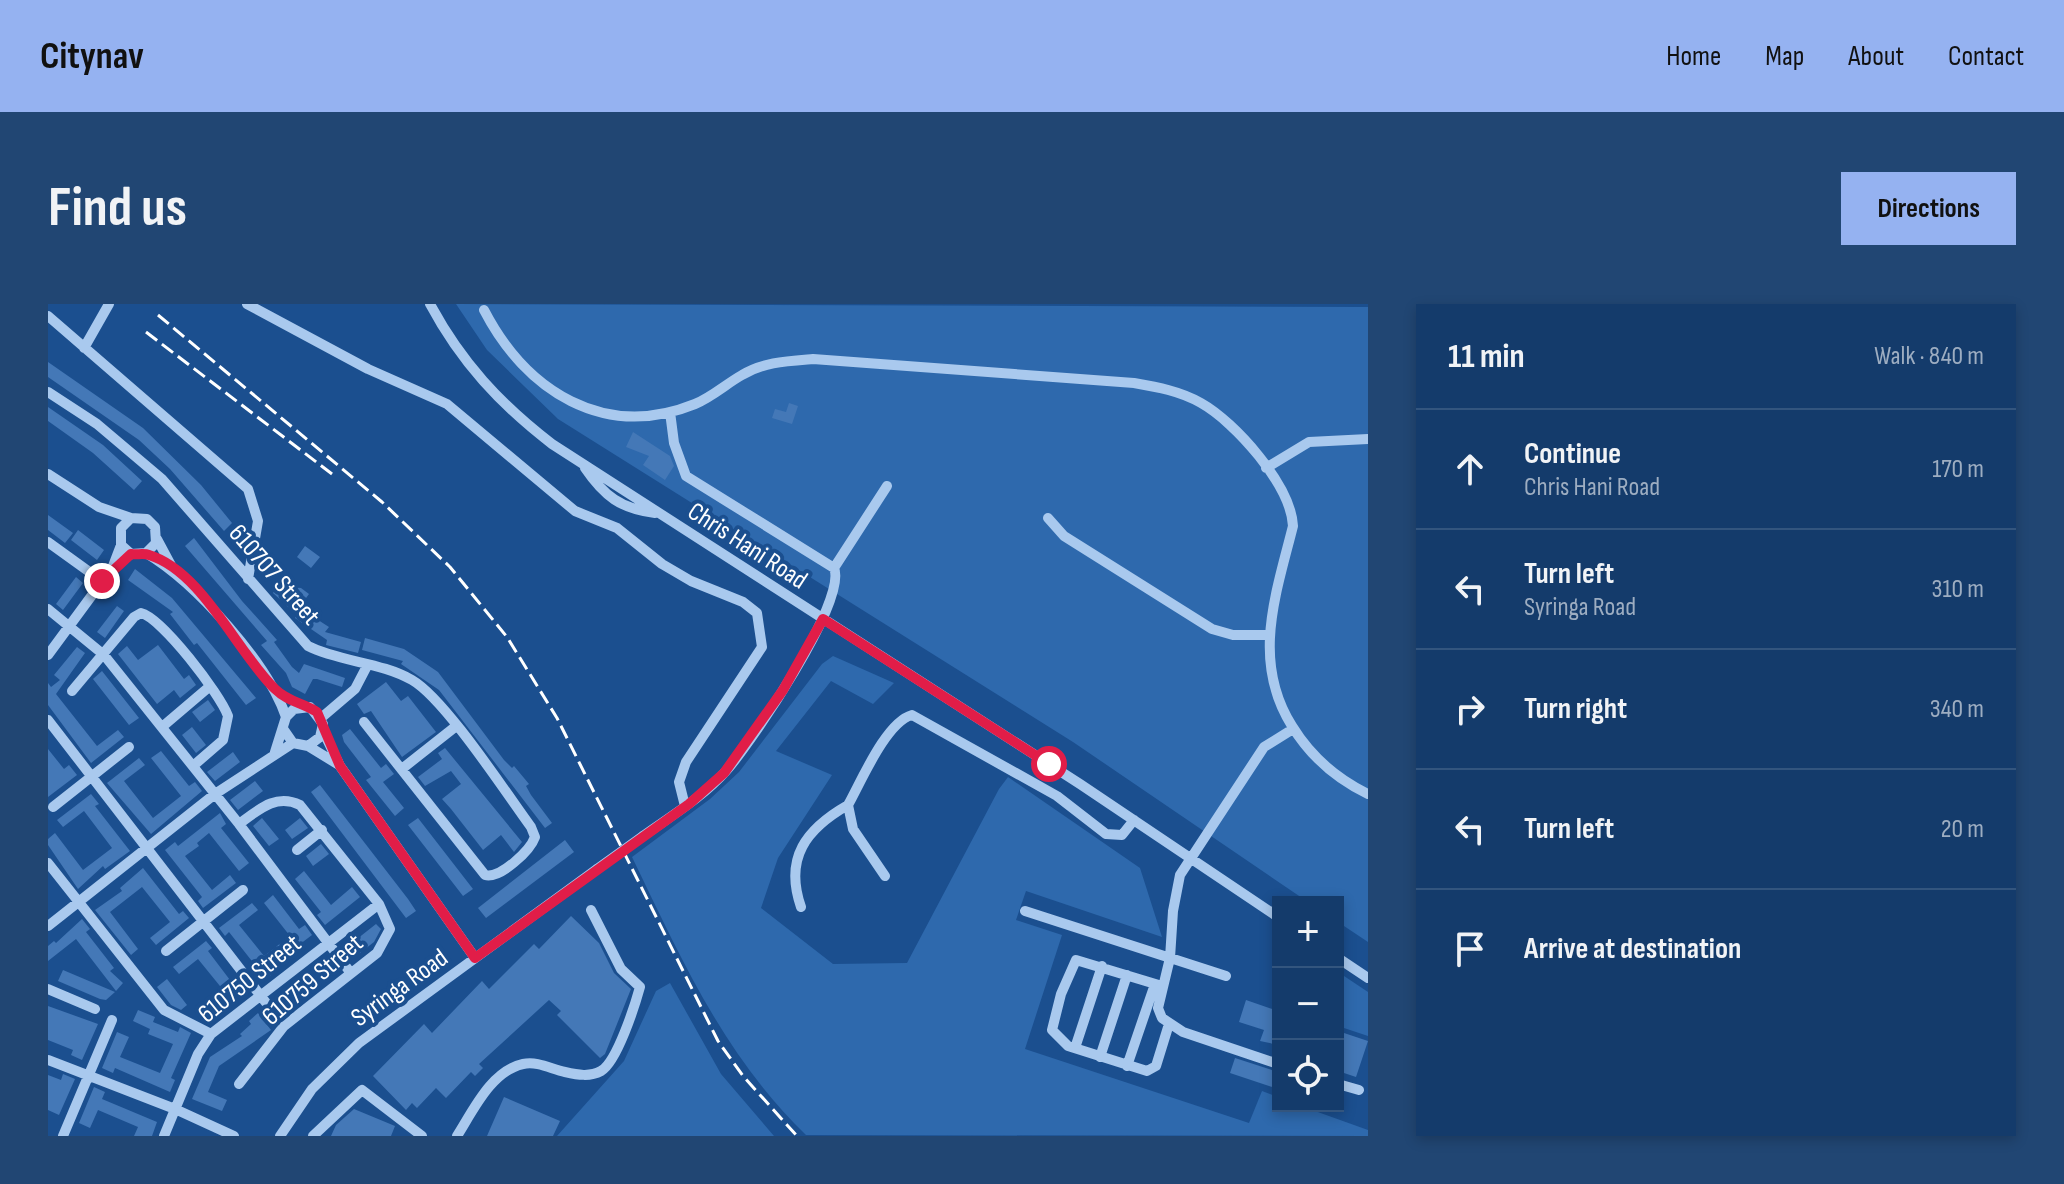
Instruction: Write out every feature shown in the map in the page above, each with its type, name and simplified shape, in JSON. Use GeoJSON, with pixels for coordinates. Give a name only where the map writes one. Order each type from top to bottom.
{"type":"FeatureCollection","features":[{"type":"Feature","properties":{"kind":"street"},"geometry":{"type":"LineString","coordinates":[[84,348],[109,304]]}},
{"type":"Feature","properties":{"kind":"street"},"geometry":{"type":"LineString","coordinates":[[247,304],[368,369],[447,404],[575,511],[617,528],[662,564],[691,581],[743,602],[757,613],[762,647],[686,762],[679,782],[685,806]]}},
{"type":"Feature","properties":{"kind":"street","name":"Chris Hani Road"},"geometry":{"type":"LineString","coordinates":[[430,304],[460,354],[498,399],[581,463],[994,728],[1272,913]]}},
{"type":"Feature","properties":{"kind":"street"},"geometry":{"type":"LineString","coordinates":[[484,310],[518,364],[544,387],[595,410],[620,415],[670,412],[700,402],[761,366],[813,359],[1134,383],[1158,387],[1202,403],[1246,442],[1289,501],[1293,526],[1272,608],[1269,635],[1273,687],[1293,729],[1318,762],[1368,794]]}},
{"type":"Feature","properties":{"kind":"street"},"geometry":{"type":"LineString","coordinates":[[48,316],[186,432],[248,489],[258,521],[248,579]]}},
{"type":"Feature","properties":{"kind":"street","name":"610707 Street"},"geometry":{"type":"LineString","coordinates":[[48,392],[97,424],[162,479],[308,646],[412,680],[426,691],[531,827],[535,837],[530,847],[496,874],[485,875],[403,768]]}},
{"type":"Feature","properties":{"kind":"street"},"geometry":{"type":"LineString","coordinates":[[670,412],[674,443],[686,476],[834,568],[887,486]]}},
{"type":"Feature","properties":{"kind":"street"},"geometry":{"type":"LineString","coordinates":[[1266,468],[1309,442],[1368,439]]}},
{"type":"Feature","properties":{"kind":"street"},"geometry":{"type":"LineString","coordinates":[[48,474],[99,507],[131,518],[147,519],[155,527],[157,539],[173,569],[215,613],[275,690],[286,717],[275,752]]}},
{"type":"Feature","properties":{"kind":"street"},"geometry":{"type":"LineString","coordinates":[[99,507],[119,532],[121,545],[112,568]]}},
{"type":"Feature","properties":{"kind":"street"},"geometry":{"type":"LineString","coordinates":[[119,532],[131,518]]}},
{"type":"Feature","properties":{"kind":"street"},"geometry":{"type":"LineString","coordinates":[[1048,518],[1064,536],[1212,629],[1233,635],[1269,635]]}},
{"type":"Feature","properties":{"kind":"street"},"geometry":{"type":"LineString","coordinates":[[146,553],[157,539]]}},
{"type":"Feature","properties":{"kind":"street"},"geometry":{"type":"LineString","coordinates":[[121,545],[131,554]]}},
{"type":"Feature","properties":{"kind":"street"},"geometry":{"type":"LineString","coordinates":[[50,547],[102,581]]}},
{"type":"Feature","properties":{"kind":"street"},"geometry":{"type":"LineString","coordinates":[[48,655],[112,568],[131,554],[146,553],[173,569]]}},
{"type":"Feature","properties":{"kind":"street","name":"Syringa Road"},"geometry":{"type":"LineString","coordinates":[[280,1136],[294,1111],[332,1067],[475,958],[685,806],[724,773],[750,740],[823,619],[837,581],[834,568]]}},
{"type":"Feature","properties":{"kind":"street"},"geometry":{"type":"LineString","coordinates":[[48,609],[104,655],[239,824],[350,972]]}},
{"type":"Feature","properties":{"kind":"street"},"geometry":{"type":"LineString","coordinates":[[72,691],[134,617],[144,613],[167,633],[225,708],[229,723],[218,747],[193,766]]}},
{"type":"Feature","properties":{"kind":"street"},"geometry":{"type":"LineString","coordinates":[[321,718],[355,689],[367,666]]}},
{"type":"Feature","properties":{"kind":"street"},"geometry":{"type":"LineString","coordinates":[[162,727],[209,687]]}},
{"type":"Feature","properties":{"kind":"street"},"geometry":{"type":"LineString","coordinates":[[275,690],[321,718],[323,731],[340,766],[475,958]]}},
{"type":"Feature","properties":{"kind":"street"},"geometry":{"type":"LineString","coordinates":[[286,717],[305,707],[335,703]]}},
{"type":"Feature","properties":{"kind":"street"},"geometry":{"type":"LineString","coordinates":[[801,907],[793,875],[799,852],[815,828],[848,805],[889,734],[898,723],[912,715],[1057,796],[1106,834],[1122,835],[1134,820]]}},
{"type":"Feature","properties":{"kind":"street"},"geometry":{"type":"LineString","coordinates":[[48,720],[284,1026]]}},
{"type":"Feature","properties":{"kind":"street"},"geometry":{"type":"LineString","coordinates":[[364,722],[403,768],[455,727]]}},
{"type":"Feature","properties":{"kind":"street"},"geometry":{"type":"LineString","coordinates":[[1127,1066],[1170,958],[1176,896],[1190,856],[1264,747],[1293,729]]}},
{"type":"Feature","properties":{"kind":"street"},"geometry":{"type":"LineString","coordinates":[[284,730],[293,743]]}},
{"type":"Feature","properties":{"kind":"street"},"geometry":{"type":"LineString","coordinates":[[308,746],[323,731]]}},
{"type":"Feature","properties":{"kind":"street"},"geometry":{"type":"LineString","coordinates":[[48,926],[215,794],[275,752],[293,743],[308,746],[340,766]]}},
{"type":"Feature","properties":{"kind":"street"},"geometry":{"type":"LineString","coordinates":[[53,807],[129,747]]}},
{"type":"Feature","properties":{"kind":"street","name":"610759 Street"},"geometry":{"type":"LineString","coordinates":[[239,824],[268,804],[282,800],[300,805],[379,904],[389,922],[388,936],[377,953],[284,1026],[239,1084]]}},
{"type":"Feature","properties":{"kind":"street"},"geometry":{"type":"LineString","coordinates":[[848,805],[853,829],[885,876]]}},
{"type":"Feature","properties":{"kind":"street"},"geometry":{"type":"LineString","coordinates":[[297,850],[322,830]]}},
{"type":"Feature","properties":{"kind":"street"},"geometry":{"type":"LineString","coordinates":[[48,863],[164,1010],[211,1034]]}},
{"type":"Feature","properties":{"kind":"street"},"geometry":{"type":"LineString","coordinates":[[166,951],[243,890]]}},
{"type":"Feature","properties":{"kind":"street","name":"610750 Street"},"geometry":{"type":"LineString","coordinates":[[164,1136],[198,1054],[211,1034],[379,904]]}},
{"type":"Feature","properties":{"kind":"street"},"geometry":{"type":"LineString","coordinates":[[457,1136],[480,1099],[512,1068],[544,1064],[582,1076],[600,1071],[612,1060],[640,987],[621,969],[591,910]]}},
{"type":"Feature","properties":{"kind":"street"},"geometry":{"type":"LineString","coordinates":[[1025,911],[1226,976]]}},
{"type":"Feature","properties":{"kind":"street"},"geometry":{"type":"LineString","coordinates":[[1158,985],[1081,960],[1073,963],[1053,1019],[1056,1036],[1075,1048],[1147,1071],[1156,1066],[1169,1024]]}},
{"type":"Feature","properties":{"kind":"street"},"geometry":{"type":"LineString","coordinates":[[1344,962],[1368,978]]}},
{"type":"Feature","properties":{"kind":"street"},"geometry":{"type":"LineString","coordinates":[[1075,1048],[1102,966]]}},
{"type":"Feature","properties":{"kind":"street"},"geometry":{"type":"LineString","coordinates":[[1100,1057],[1127,975]]}},
{"type":"Feature","properties":{"kind":"street"},"geometry":{"type":"LineString","coordinates":[[1158,985],[1158,1008],[1169,1024],[1272,1062]]}},
{"type":"Feature","properties":{"kind":"street"},"geometry":{"type":"LineString","coordinates":[[48,989],[95,1009]]}},
{"type":"Feature","properties":{"kind":"street"},"geometry":{"type":"LineString","coordinates":[[63,1136],[112,1020]]}},
{"type":"Feature","properties":{"kind":"street"},"geometry":{"type":"LineString","coordinates":[[48,1060],[175,1109],[234,1136]]}},
{"type":"Feature","properties":{"kind":"street"},"geometry":{"type":"LineString","coordinates":[[1344,1086],[1359,1090]]}},
{"type":"Feature","properties":{"kind":"street"},"geometry":{"type":"LineString","coordinates":[[313,1136],[321,1124],[362,1090],[422,1136]]}},
{"type":"Feature","properties":{"kind":"shaded area"},"geometry":{"type":"Polygon","coordinates":[[[456,304],[1368,307],[1368,942],[1344,926],[1344,896],[1299,896],[1073,742],[558,419],[487,350],[456,304]]]}},
{"type":"Feature","properties":{"kind":"shaded area"},"geometry":{"type":"Polygon","coordinates":[[[833,656],[894,683],[873,704],[831,681],[776,751],[832,775],[778,858],[761,908],[833,964],[907,963],[1008,777],[1140,868],[1162,937],[1026,891],[1016,920],[1062,935],[1025,1049],[1249,1123],[1262,1091],[1272,1095],[1272,1112],[1318,1112],[1368,1130],[1368,1136],[806,1135],[777,1105],[728,1039],[687,969],[632,857],[710,799],[739,772],[822,664],[833,656]]]}},
{"type":"Feature","properties":{"kind":"shaded area"},"geometry":{"type":"Polygon","coordinates":[[[1344,976],[1368,992],[1368,1036],[1344,1028],[1344,976]]]}},
{"type":"Feature","properties":{"kind":"shaded area"},"geometry":{"type":"Polygon","coordinates":[[[670,983],[721,1074],[774,1136],[557,1136],[624,1061],[656,991],[670,983]]]}},
{"type":"Feature","properties":{"kind":"building"},"geometry":{"type":"Polygon","coordinates":[[[48,362],[143,428],[201,485],[232,523],[224,531],[170,469],[139,440],[48,377],[48,362]]]}},
{"type":"Feature","properties":{"kind":"building"},"geometry":{"type":"Polygon","coordinates":[[[789,403],[798,406],[792,424],[772,418],[775,409],[786,412],[789,403]]]}},
{"type":"Feature","properties":{"kind":"building"},"geometry":{"type":"Polygon","coordinates":[[[48,407],[103,445],[142,481],[134,490],[93,453],[48,421],[48,407]]]}},
{"type":"Feature","properties":{"kind":"building"},"geometry":{"type":"Polygon","coordinates":[[[633,432],[670,456],[674,466],[665,480],[643,465],[649,456],[626,447],[633,432]]]}},
{"type":"Feature","properties":{"kind":"building"},"geometry":{"type":"Polygon","coordinates":[[[48,515],[73,533],[65,543],[48,530],[48,515]]]}},
{"type":"Feature","properties":{"kind":"building"},"geometry":{"type":"Polygon","coordinates":[[[78,530],[104,550],[97,560],[71,540],[78,530]]]}},
{"type":"Feature","properties":{"kind":"building"},"geometry":{"type":"Polygon","coordinates":[[[194,538],[242,601],[277,640],[274,642],[292,667],[299,673],[304,664],[345,678],[342,687],[313,679],[305,694],[292,687],[286,673],[261,645],[267,641],[185,546],[194,538]]]}},
{"type":"Feature","properties":{"kind":"building"},"geometry":{"type":"Polygon","coordinates":[[[305,546],[320,557],[311,568],[297,557],[305,546]]]}},
{"type":"Feature","properties":{"kind":"building"},"geometry":{"type":"Polygon","coordinates":[[[135,569],[172,598],[256,698],[246,705],[197,643],[194,645],[170,614],[173,612],[128,580],[135,569]]]}},
{"type":"Feature","properties":{"kind":"building"},"geometry":{"type":"Polygon","coordinates":[[[76,577],[83,583],[63,610],[56,604],[76,577]]]}},
{"type":"Feature","properties":{"kind":"building"},"geometry":{"type":"Polygon","coordinates":[[[292,587],[301,588],[309,594],[295,613],[273,593],[276,588],[284,594],[292,587]]]}},
{"type":"Feature","properties":{"kind":"building"},"geometry":{"type":"Polygon","coordinates":[[[117,606],[124,611],[105,638],[97,632],[117,606]]]}},
{"type":"Feature","properties":{"kind":"building"},"geometry":{"type":"Polygon","coordinates":[[[301,609],[329,627],[325,632],[361,642],[358,653],[326,645],[327,640],[295,618],[301,609]]]}},
{"type":"Feature","properties":{"kind":"building"},"geometry":{"type":"Polygon","coordinates":[[[365,638],[404,649],[438,672],[504,760],[512,768],[514,766],[529,784],[526,786],[531,795],[552,823],[545,828],[439,690],[401,664],[403,661],[362,650],[365,638]]]}},
{"type":"Feature","properties":{"kind":"building"},"geometry":{"type":"Polygon","coordinates":[[[158,645],[184,679],[189,675],[196,685],[180,698],[174,690],[157,704],[118,654],[127,646],[138,660],[158,645]]]}},
{"type":"Feature","properties":{"kind":"building"},"geometry":{"type":"Polygon","coordinates":[[[77,647],[85,653],[56,694],[97,746],[118,730],[124,737],[91,763],[48,705],[48,683],[51,687],[60,680],[54,675],[77,647]]]}},
{"type":"Feature","properties":{"kind":"building"},"geometry":{"type":"Polygon","coordinates":[[[102,671],[139,718],[129,725],[93,679],[102,671]]]}},
{"type":"Feature","properties":{"kind":"building"},"geometry":{"type":"Polygon","coordinates":[[[386,682],[401,701],[408,696],[436,732],[402,757],[371,711],[364,714],[357,704],[386,682]]]}},
{"type":"Feature","properties":{"kind":"building"},"geometry":{"type":"Polygon","coordinates":[[[208,700],[215,710],[200,722],[192,712],[208,700]]]}},
{"type":"Feature","properties":{"kind":"building"},"geometry":{"type":"Polygon","coordinates":[[[192,727],[206,745],[196,753],[182,735],[192,727]]]}},
{"type":"Feature","properties":{"kind":"building"},"geometry":{"type":"Polygon","coordinates":[[[350,729],[381,768],[386,764],[394,774],[383,782],[404,808],[395,816],[366,780],[371,777],[344,742],[342,735],[350,729]]]}},
{"type":"Feature","properties":{"kind":"building"},"geometry":{"type":"Polygon","coordinates":[[[445,748],[522,842],[514,852],[501,835],[483,850],[442,799],[461,784],[451,771],[425,786],[418,777],[442,759],[438,753],[445,748]]]}},
{"type":"Feature","properties":{"kind":"building"},"geometry":{"type":"Polygon","coordinates":[[[48,749],[64,769],[69,765],[77,775],[48,797],[48,749]]]}},
{"type":"Feature","properties":{"kind":"building"},"geometry":{"type":"Polygon","coordinates":[[[161,751],[189,786],[195,782],[202,791],[151,834],[107,783],[139,758],[145,765],[124,781],[153,818],[181,796],[151,758],[161,751]]]}},
{"type":"Feature","properties":{"kind":"building"},"geometry":{"type":"Polygon","coordinates":[[[233,752],[240,762],[215,781],[207,772],[233,752]]]}},
{"type":"Feature","properties":{"kind":"building"},"geometry":{"type":"Polygon","coordinates":[[[255,781],[263,791],[238,810],[230,800],[255,781]]]}},
{"type":"Feature","properties":{"kind":"building"},"geometry":{"type":"Polygon","coordinates":[[[320,785],[416,911],[406,918],[311,792],[320,785]]]}},
{"type":"Feature","properties":{"kind":"building"},"geometry":{"type":"Polygon","coordinates":[[[91,794],[99,804],[95,806],[130,851],[105,869],[103,866],[78,889],[48,845],[48,839],[55,833],[83,870],[112,848],[84,811],[63,827],[57,820],[91,794]]]}},
{"type":"Feature","properties":{"kind":"building"},"geometry":{"type":"Polygon","coordinates":[[[220,813],[226,824],[221,828],[249,863],[239,871],[209,833],[197,843],[199,846],[185,856],[212,890],[230,875],[236,883],[203,908],[198,901],[202,897],[165,850],[175,842],[178,846],[220,813]]]}},
{"type":"Feature","properties":{"kind":"building"},"geometry":{"type":"Polygon","coordinates":[[[262,818],[279,839],[269,846],[253,826],[262,818]]]}},
{"type":"Feature","properties":{"kind":"building"},"geometry":{"type":"Polygon","coordinates":[[[300,818],[308,828],[292,839],[285,830],[300,818]]]}},
{"type":"Feature","properties":{"kind":"building"},"geometry":{"type":"Polygon","coordinates":[[[418,818],[473,889],[463,896],[408,825],[418,818]]]}},
{"type":"Feature","properties":{"kind":"building"},"geometry":{"type":"Polygon","coordinates":[[[565,840],[574,852],[486,918],[478,908],[565,840]]]}},
{"type":"Feature","properties":{"kind":"building"},"geometry":{"type":"Polygon","coordinates":[[[321,844],[329,854],[313,866],[306,856],[321,844]]]}},
{"type":"Feature","properties":{"kind":"building"},"geometry":{"type":"Polygon","coordinates":[[[143,868],[179,914],[183,911],[189,918],[156,945],[150,938],[170,922],[142,887],[110,912],[138,949],[131,955],[95,910],[122,891],[120,888],[143,868]]]}},
{"type":"Feature","properties":{"kind":"building"},"geometry":{"type":"Polygon","coordinates":[[[304,871],[331,905],[352,887],[360,897],[325,925],[317,915],[321,912],[295,879],[304,871]]]}},
{"type":"Feature","properties":{"kind":"building"},"geometry":{"type":"Polygon","coordinates":[[[273,895],[299,929],[305,925],[312,935],[271,966],[276,971],[266,979],[229,932],[225,936],[219,928],[252,903],[258,910],[239,925],[264,956],[290,936],[264,903],[273,895]]]}},
{"type":"Feature","properties":{"kind":"building"},"geometry":{"type":"Polygon","coordinates":[[[571,916],[599,943],[614,973],[631,989],[605,1054],[600,1058],[557,1015],[561,1011],[549,1000],[479,1064],[483,1068],[475,1076],[471,1072],[446,1098],[436,1088],[417,1108],[412,1103],[406,1110],[373,1076],[424,1024],[432,1033],[482,981],[489,989],[534,944],[539,949],[571,916]]]}},
{"type":"Feature","properties":{"kind":"building"},"geometry":{"type":"Polygon","coordinates":[[[82,919],[90,929],[86,932],[114,968],[110,971],[123,983],[116,991],[76,939],[48,961],[48,946],[54,941],[56,943],[82,919]]]}},
{"type":"Feature","properties":{"kind":"building"},"geometry":{"type":"Polygon","coordinates":[[[376,924],[381,929],[374,942],[351,960],[343,950],[376,924]]]}},
{"type":"Feature","properties":{"kind":"building"},"geometry":{"type":"Polygon","coordinates":[[[206,941],[212,948],[208,951],[233,984],[238,980],[246,990],[205,1022],[197,1012],[224,991],[198,959],[179,974],[173,967],[206,941]]]}},
{"type":"Feature","properties":{"kind":"building"},"geometry":{"type":"Polygon","coordinates":[[[330,960],[337,970],[319,984],[312,975],[330,960]]]}},
{"type":"Feature","properties":{"kind":"building"},"geometry":{"type":"Polygon","coordinates":[[[63,970],[115,992],[106,1000],[100,999],[58,981],[63,970]]]}},
{"type":"Feature","properties":{"kind":"building"},"geometry":{"type":"Polygon","coordinates":[[[167,979],[187,1005],[181,1010],[171,1005],[157,987],[167,979]]]}},
{"type":"Feature","properties":{"kind":"building"},"geometry":{"type":"Polygon","coordinates":[[[289,989],[300,1003],[290,1011],[279,997],[289,989]]]}},
{"type":"Feature","properties":{"kind":"building"},"geometry":{"type":"Polygon","coordinates":[[[1246,1000],[1272,1009],[1272,1044],[1260,1041],[1264,1030],[1239,1022],[1246,1000]]]}},
{"type":"Feature","properties":{"kind":"building"},"geometry":{"type":"Polygon","coordinates":[[[48,1006],[98,1024],[82,1060],[71,1055],[73,1050],[48,1040],[48,1006]]]}},
{"type":"Feature","properties":{"kind":"building"},"geometry":{"type":"Polygon","coordinates":[[[138,1010],[155,1017],[153,1022],[178,1032],[180,1027],[191,1033],[171,1078],[175,1080],[170,1092],[115,1068],[113,1073],[102,1068],[117,1032],[129,1037],[120,1057],[160,1073],[173,1044],[148,1034],[150,1029],[133,1021],[138,1010]]]}},
{"type":"Feature","properties":{"kind":"building"},"geometry":{"type":"Polygon","coordinates":[[[258,1013],[271,1030],[219,1066],[208,1092],[227,1100],[222,1111],[192,1099],[210,1057],[242,1036],[240,1034],[251,1024],[249,1021],[258,1013]]]}},
{"type":"Feature","properties":{"kind":"building"},"geometry":{"type":"Polygon","coordinates":[[[1344,1033],[1368,1041],[1356,1077],[1344,1073],[1344,1033]]]}},
{"type":"Feature","properties":{"kind":"building"},"geometry":{"type":"Polygon","coordinates":[[[1235,1058],[1272,1070],[1272,1087],[1230,1073],[1235,1058]]]}},
{"type":"Feature","properties":{"kind":"building"},"geometry":{"type":"Polygon","coordinates":[[[63,1074],[75,1079],[59,1115],[48,1110],[48,1075],[61,1080],[63,1074]]]}},
{"type":"Feature","properties":{"kind":"building"},"geometry":{"type":"Polygon","coordinates":[[[94,1087],[105,1092],[102,1099],[157,1122],[152,1136],[134,1136],[138,1127],[98,1110],[90,1128],[79,1123],[94,1087]]]}},
{"type":"Feature","properties":{"kind":"building"},"geometry":{"type":"Polygon","coordinates":[[[504,1097],[560,1121],[553,1136],[487,1136],[504,1097]]]}},
{"type":"Feature","properties":{"kind":"building"},"geometry":{"type":"Polygon","coordinates":[[[354,1109],[395,1126],[391,1136],[331,1136],[336,1125],[354,1109]]]}},
{"type":"Feature","properties":{"kind":"railway"},"geometry":{"type":"LineString","coordinates":[[158,315],[382,502],[450,567],[507,637],[557,718],[718,1041],[743,1076],[797,1136]]}},
{"type":"Feature","properties":{"kind":"railway"},"geometry":{"type":"LineString","coordinates":[[146,332],[336,477]]}},
{"type":"Feature","properties":{"kind":"route"},"geometry":{"type":"LineString","coordinates":[[102,581],[112,568],[131,554],[146,553],[173,569],[215,613],[275,690],[299,707],[310,707],[317,712],[340,766],[475,958],[689,804],[724,773],[783,690],[823,619],[1049,764]]}}]}
